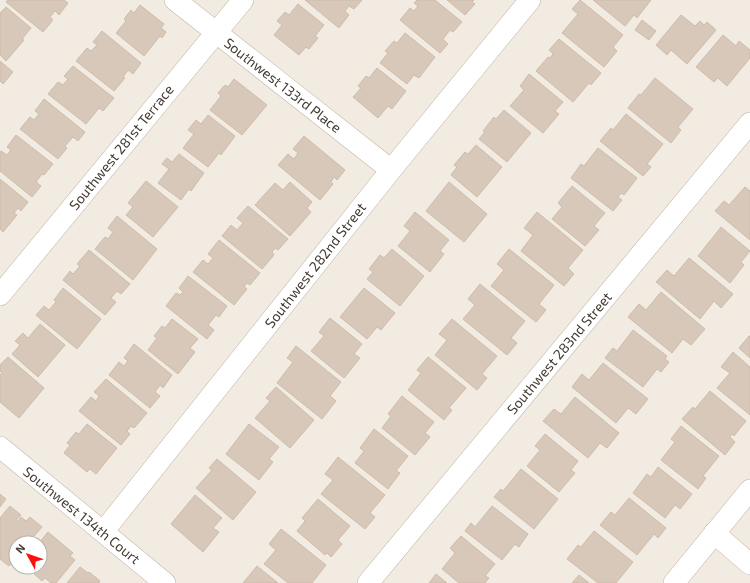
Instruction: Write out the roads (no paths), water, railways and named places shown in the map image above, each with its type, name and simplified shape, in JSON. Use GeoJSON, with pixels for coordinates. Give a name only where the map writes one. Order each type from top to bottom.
{"type":"FeatureCollection","features":[{"type":"Feature","properties":{"kind":"street","name":"Southwest 133rd Place"},"geometry":{"type":"LineString","coordinates":[[175,0],[390,170]]}},
{"type":"Feature","properties":{"kind":"street","name":"Southwest 281st Terrace"},"geometry":{"type":"LineString","coordinates":[[0,295],[243,0]]}},
{"type":"Feature","properties":{"kind":"street","name":"Southwest 282nd Street"},"geometry":{"type":"LineString","coordinates":[[103,532],[390,170],[530,0]]}},
{"type":"Feature","properties":{"kind":"street","name":"Southwest 283nd Street"},"geometry":{"type":"LineString","coordinates":[[368,583],[750,123]]}},
{"type":"Feature","properties":{"kind":"street","name":"Southwest 134th Court"},"geometry":{"type":"LineString","coordinates":[[0,447],[165,583]]}},
{"type":"Feature","properties":{"kind":"street"},"geometry":{"type":"LineString","coordinates":[[674,583],[750,490]]}},
{"type":"Feature","properties":{"kind":"street"},"geometry":{"type":"LineString","coordinates":[[714,533],[750,564]]}}]}
